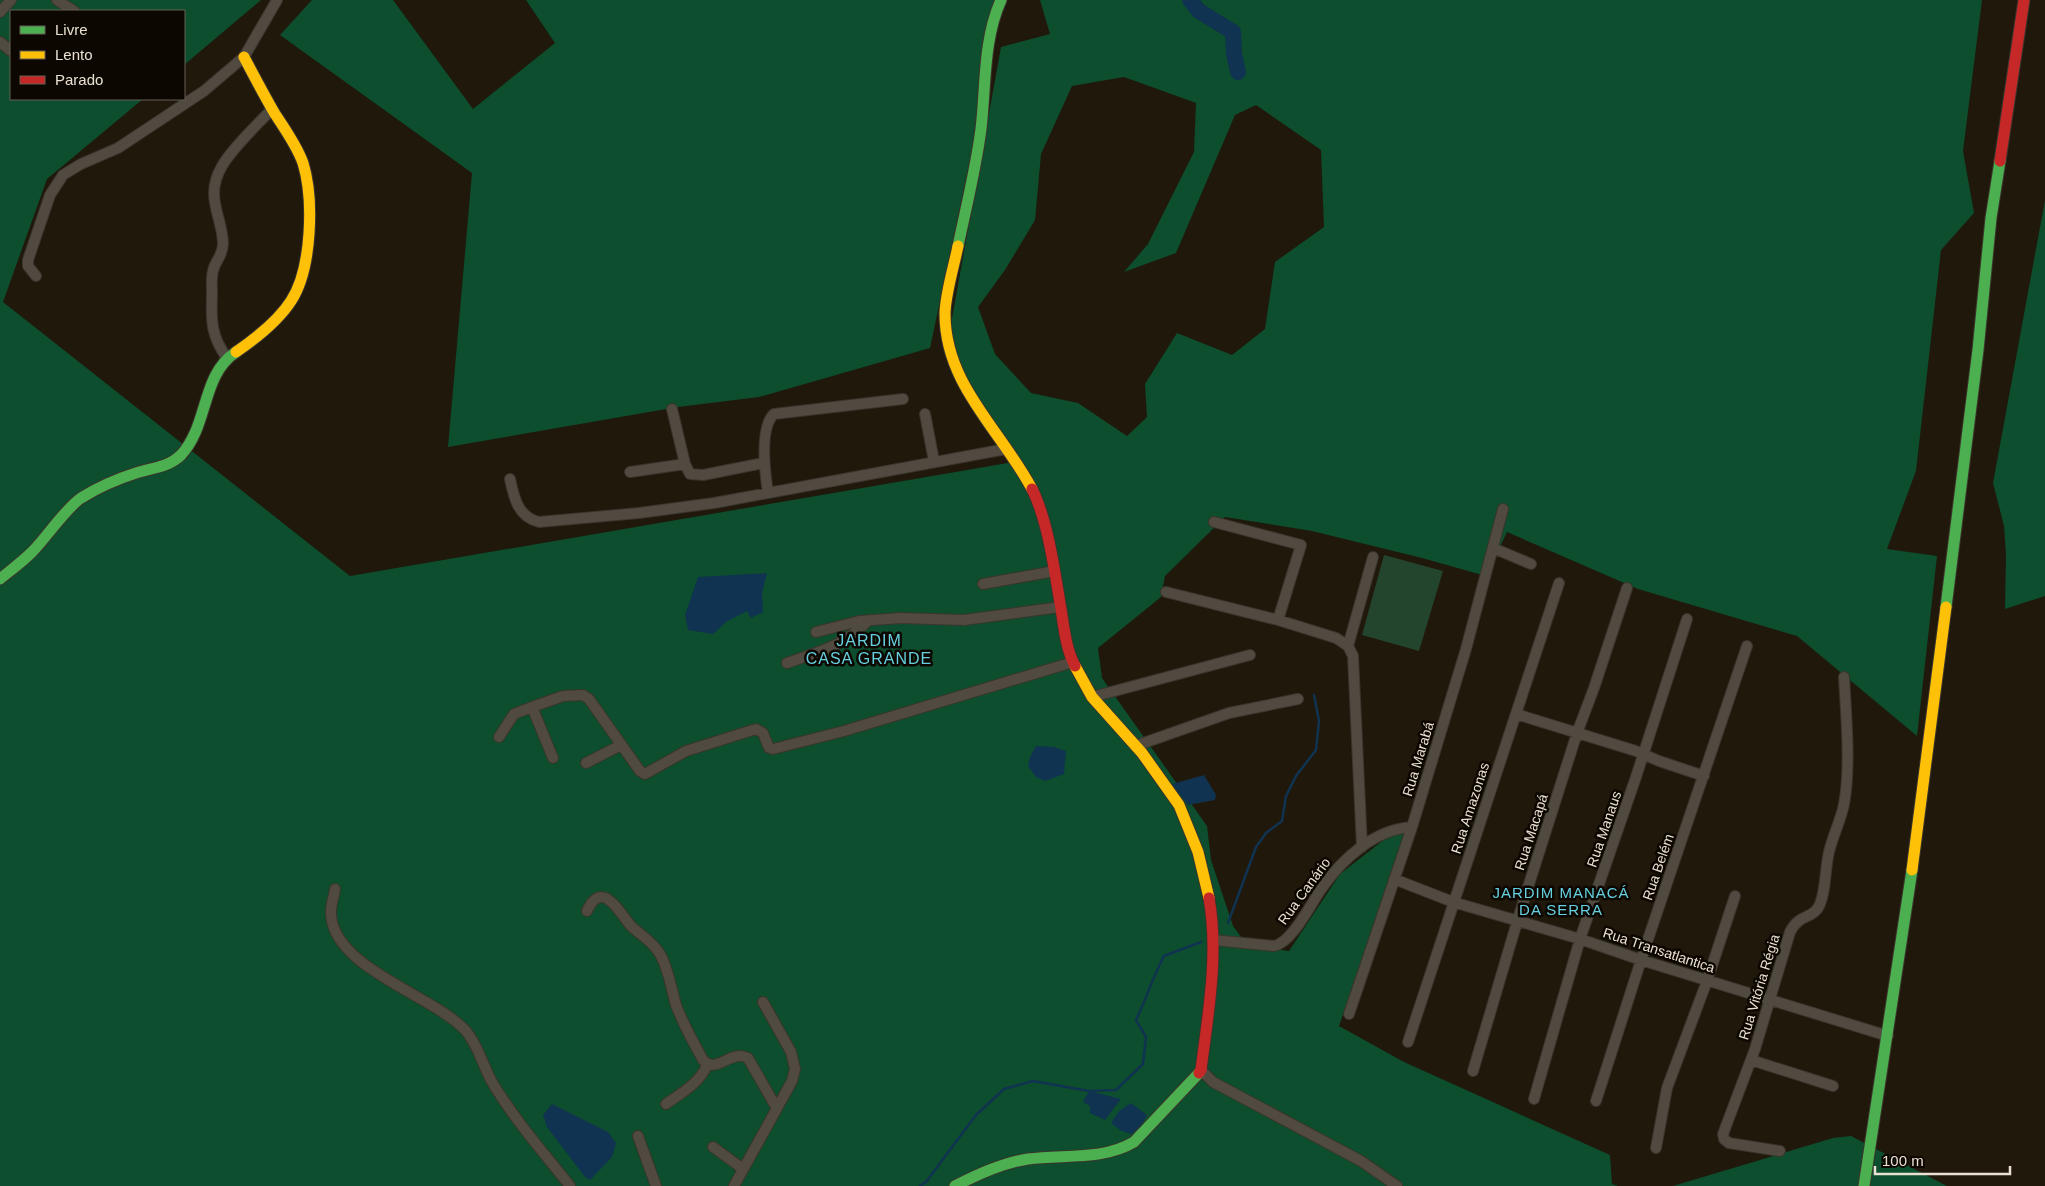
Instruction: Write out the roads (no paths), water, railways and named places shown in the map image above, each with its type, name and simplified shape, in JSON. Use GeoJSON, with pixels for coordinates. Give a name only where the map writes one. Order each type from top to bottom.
{"type":"FeatureCollection","features":[{"type":"Feature","properties":{"kind":"street"},"geometry":{"type":"LineString","coordinates":[[0,12],[11,0]]}},
{"type":"Feature","properties":{"kind":"street"},"geometry":{"type":"LineString","coordinates":[[57,0],[72,10]]}},
{"type":"Feature","properties":{"kind":"street"},"geometry":{"type":"LineString","coordinates":[[36,276],[28,266],[28,260],[50,195],[63,175],[81,164],[118,148],[204,91],[244,57],[277,0]]}},
{"type":"Feature","properties":{"kind":"street"},"geometry":{"type":"LineString","coordinates":[[955,1186],[1007,1164],[1028,1159],[1107,1154],[1127,1148],[1201,1070],[1210,998],[1213,940],[1211,911],[1205,877],[1198,852],[1179,805],[1160,776],[1092,697],[1073,662],[1066,640],[1055,571],[1038,501],[1006,449],[985,421],[963,386],[956,373],[949,349],[945,313],[981,130],[987,52],[997,9],[1001,0]]}},
{"type":"Feature","properties":{"kind":"street"},"geometry":{"type":"LineString","coordinates":[[1864,1186],[1916,845],[1978,350],[1991,218],[2024,0]]}},
{"type":"Feature","properties":{"kind":"street"},"geometry":{"type":"LineString","coordinates":[[0,42],[10,50]]}},
{"type":"Feature","properties":{"kind":"street"},"geometry":{"type":"LineString","coordinates":[[0,579],[31,554],[78,500],[96,489],[136,473],[162,468],[181,455],[196,431],[215,374],[227,358],[251,342],[276,318],[291,301],[303,276],[309,236],[307,186],[303,164],[294,144],[272,109],[244,57]]}},
{"type":"Feature","properties":{"kind":"street"},"geometry":{"type":"LineString","coordinates":[[227,358],[219,347],[211,320],[213,269],[222,256],[223,242],[214,201],[216,180],[221,166],[228,157],[272,109]]}},
{"type":"Feature","properties":{"kind":"street"},"geometry":{"type":"LineString","coordinates":[[768,493],[764,447],[770,419],[774,414],[903,399]]}},
{"type":"Feature","properties":{"kind":"street"},"geometry":{"type":"LineString","coordinates":[[672,409],[685,464],[690,474],[703,475],[764,463]]}},
{"type":"Feature","properties":{"kind":"street"},"geometry":{"type":"LineString","coordinates":[[925,414],[934,461]]}},
{"type":"Feature","properties":{"kind":"street"},"geometry":{"type":"LineString","coordinates":[[510,479],[520,512],[527,518],[539,522],[639,513],[714,503],[1006,449]]}},
{"type":"Feature","properties":{"kind":"street"},"geometry":{"type":"LineString","coordinates":[[630,472],[685,464]]}},
{"type":"Feature","properties":{"kind":"street","name":"Rua Marabá"},"geometry":{"type":"LineString","coordinates":[[1349,1014],[1412,828],[1466,649],[1503,510]]}},
{"type":"Feature","properties":{"kind":"street"},"geometry":{"type":"LineString","coordinates":[[1214,522],[1301,546],[1278,620]]}},
{"type":"Feature","properties":{"kind":"street"},"geometry":{"type":"LineString","coordinates":[[1493,548],[1531,564]]}},
{"type":"Feature","properties":{"kind":"street"},"geometry":{"type":"LineString","coordinates":[[1348,646],[1372,557]]}},
{"type":"Feature","properties":{"kind":"street"},"geometry":{"type":"LineString","coordinates":[[983,584],[1055,571]]}},
{"type":"Feature","properties":{"kind":"street","name":"Rua Amazonas"},"geometry":{"type":"LineString","coordinates":[[1408,1042],[1559,583]]}},
{"type":"Feature","properties":{"kind":"street","name":"Rua Macapá"},"geometry":{"type":"LineString","coordinates":[[1473,1071],[1517,922],[1577,733],[1627,588]]}},
{"type":"Feature","properties":{"kind":"street"},"geometry":{"type":"LineString","coordinates":[[1166,592],[1278,620],[1336,638],[1348,646],[1353,656],[1362,847]]}},
{"type":"Feature","properties":{"kind":"street"},"geometry":{"type":"LineString","coordinates":[[816,632],[868,621],[902,618],[964,620],[1060,607]]}},
{"type":"Feature","properties":{"kind":"street","name":"Rua Manaus"},"geometry":{"type":"LineString","coordinates":[[1534,1099],[1580,939],[1687,619]]}},
{"type":"Feature","properties":{"kind":"street"},"geometry":{"type":"LineString","coordinates":[[787,663],[842,642],[855,634],[868,621]]}},
{"type":"Feature","properties":{"kind":"street","name":"Rua Belém"},"geometry":{"type":"LineString","coordinates":[[1596,1101],[1640,960],[1747,646]]}},
{"type":"Feature","properties":{"kind":"street"},"geometry":{"type":"LineString","coordinates":[[1092,697],[1250,656]]}},
{"type":"Feature","properties":{"kind":"street"},"geometry":{"type":"LineString","coordinates":[[499,737],[514,714],[563,696],[583,695],[589,699],[640,771],[645,774],[686,751],[756,729],[763,733],[769,748],[773,749],[844,731],[1073,662]]}},
{"type":"Feature","properties":{"kind":"street","name":"Rua Vitória Régia"},"geometry":{"type":"LineString","coordinates":[[1780,1151],[1729,1144],[1724,1139],[1723,1134],[1751,1060],[1769,998],[1794,924],[1800,918],[1812,914],[1818,908],[1829,852],[1844,802],[1846,774],[1844,677]]}},
{"type":"Feature","properties":{"kind":"street"},"geometry":{"type":"LineString","coordinates":[[1135,746],[1229,713],[1298,699]]}},
{"type":"Feature","properties":{"kind":"street"},"geometry":{"type":"LineString","coordinates":[[532,707],[553,758]]}},
{"type":"Feature","properties":{"kind":"street"},"geometry":{"type":"LineString","coordinates":[[1516,714],[1643,754],[1704,776]]}},
{"type":"Feature","properties":{"kind":"street"},"geometry":{"type":"LineString","coordinates":[[586,763],[621,745]]}},
{"type":"Feature","properties":{"kind":"street","name":"Rua Canário"},"geometry":{"type":"LineString","coordinates":[[1213,940],[1274,946],[1282,943],[1340,864],[1362,847],[1391,830],[1412,828]]}},
{"type":"Feature","properties":{"kind":"street","name":"Rua Transatlantica"},"geometry":{"type":"LineString","coordinates":[[1394,879],[1453,902],[1580,939],[1640,960],[1769,998],[1887,1036]]}},
{"type":"Feature","properties":{"kind":"street"},"geometry":{"type":"LineString","coordinates":[[335,889],[331,914],[333,926],[349,951],[383,977],[453,1019],[468,1033],[492,1082],[570,1186]]}},
{"type":"Feature","properties":{"kind":"street"},"geometry":{"type":"LineString","coordinates":[[1656,1148],[1667,1088],[1707,981],[1735,896]]}},
{"type":"Feature","properties":{"kind":"street"},"geometry":{"type":"LineString","coordinates":[[587,911],[593,901],[603,898],[615,903],[632,927],[652,944],[664,963],[681,1017],[703,1060],[707,1065],[712,1066],[736,1056],[743,1055],[748,1058],[776,1107]]}},
{"type":"Feature","properties":{"kind":"street"},"geometry":{"type":"LineString","coordinates":[[734,1186],[792,1081],[795,1069],[791,1052],[762,1002]]}},
{"type":"Feature","properties":{"kind":"street"},"geometry":{"type":"LineString","coordinates":[[1751,1060],[1833,1086]]}},
{"type":"Feature","properties":{"kind":"street"},"geometry":{"type":"LineString","coordinates":[[666,1104],[697,1081],[704,1073],[707,1065]]}},
{"type":"Feature","properties":{"kind":"street"},"geometry":{"type":"LineString","coordinates":[[1201,1070],[1213,1082],[1361,1160],[1397,1186]]}},
{"type":"Feature","properties":{"kind":"street"},"geometry":{"type":"LineString","coordinates":[[638,1136],[656,1186]]}},
{"type":"Feature","properties":{"kind":"street"},"geometry":{"type":"LineString","coordinates":[[714,1147],[743,1168]]}},
{"type":"Feature","properties":{"kind":"water"},"geometry":{"type":"Polygon","coordinates":[[[767,573],[762,593],[763,612],[751,618],[747,611],[726,622],[713,634],[688,630],[685,615],[698,577],[767,573]]]}},
{"type":"Feature","properties":{"kind":"water"},"geometry":{"type":"Polygon","coordinates":[[[1036,746],[1054,747],[1066,751],[1064,774],[1045,781],[1036,777],[1028,766],[1036,746]]]}},
{"type":"Feature","properties":{"kind":"water"},"geometry":{"type":"Polygon","coordinates":[[[1204,775],[1216,795],[1215,800],[1188,805],[1172,784],[1204,775]]]}},
{"type":"Feature","properties":{"kind":"water"},"geometry":{"type":"Polygon","coordinates":[[[1089,1091],[1121,1099],[1105,1120],[1090,1113],[1090,1106],[1083,1102],[1089,1091]]]}},
{"type":"Feature","properties":{"kind":"water"},"geometry":{"type":"Polygon","coordinates":[[[1131,1103],[1147,1115],[1141,1126],[1131,1134],[1120,1130],[1111,1123],[1119,1111],[1131,1103]]]}},
{"type":"Feature","properties":{"kind":"water"},"geometry":{"type":"Polygon","coordinates":[[[552,1104],[608,1132],[616,1143],[612,1157],[590,1180],[585,1177],[547,1127],[543,1115],[552,1104]]]}},
{"type":"Feature","properties":{"kind":"waterway"},"geometry":{"type":"LineString","coordinates":[[1190,0],[1199,11],[1233,32],[1234,54],[1238,72]]}},
{"type":"Feature","properties":{"kind":"waterway"},"geometry":{"type":"LineString","coordinates":[[1228,923],[1256,847],[1266,833],[1282,821],[1286,796],[1296,776],[1316,750],[1319,721],[1314,695]]}},
{"type":"Feature","properties":{"kind":"waterway"},"geometry":{"type":"LineString","coordinates":[[920,1186],[926,1182],[976,1115],[1004,1089],[1033,1081],[1089,1091],[1116,1090],[1143,1064],[1146,1037],[1136,1020],[1164,956],[1201,942]]}},
{"type":"Feature","properties":{"kind":"district","name":"JARDIM CASA GRANDE"},"geometry":{"type":"Point","coordinates":[869,649]}},
{"type":"Feature","properties":{"kind":"district","name":"JARDIM MANACÁ DA SERRA"},"geometry":{"type":"Point","coordinates":[1561,902]}}]}
